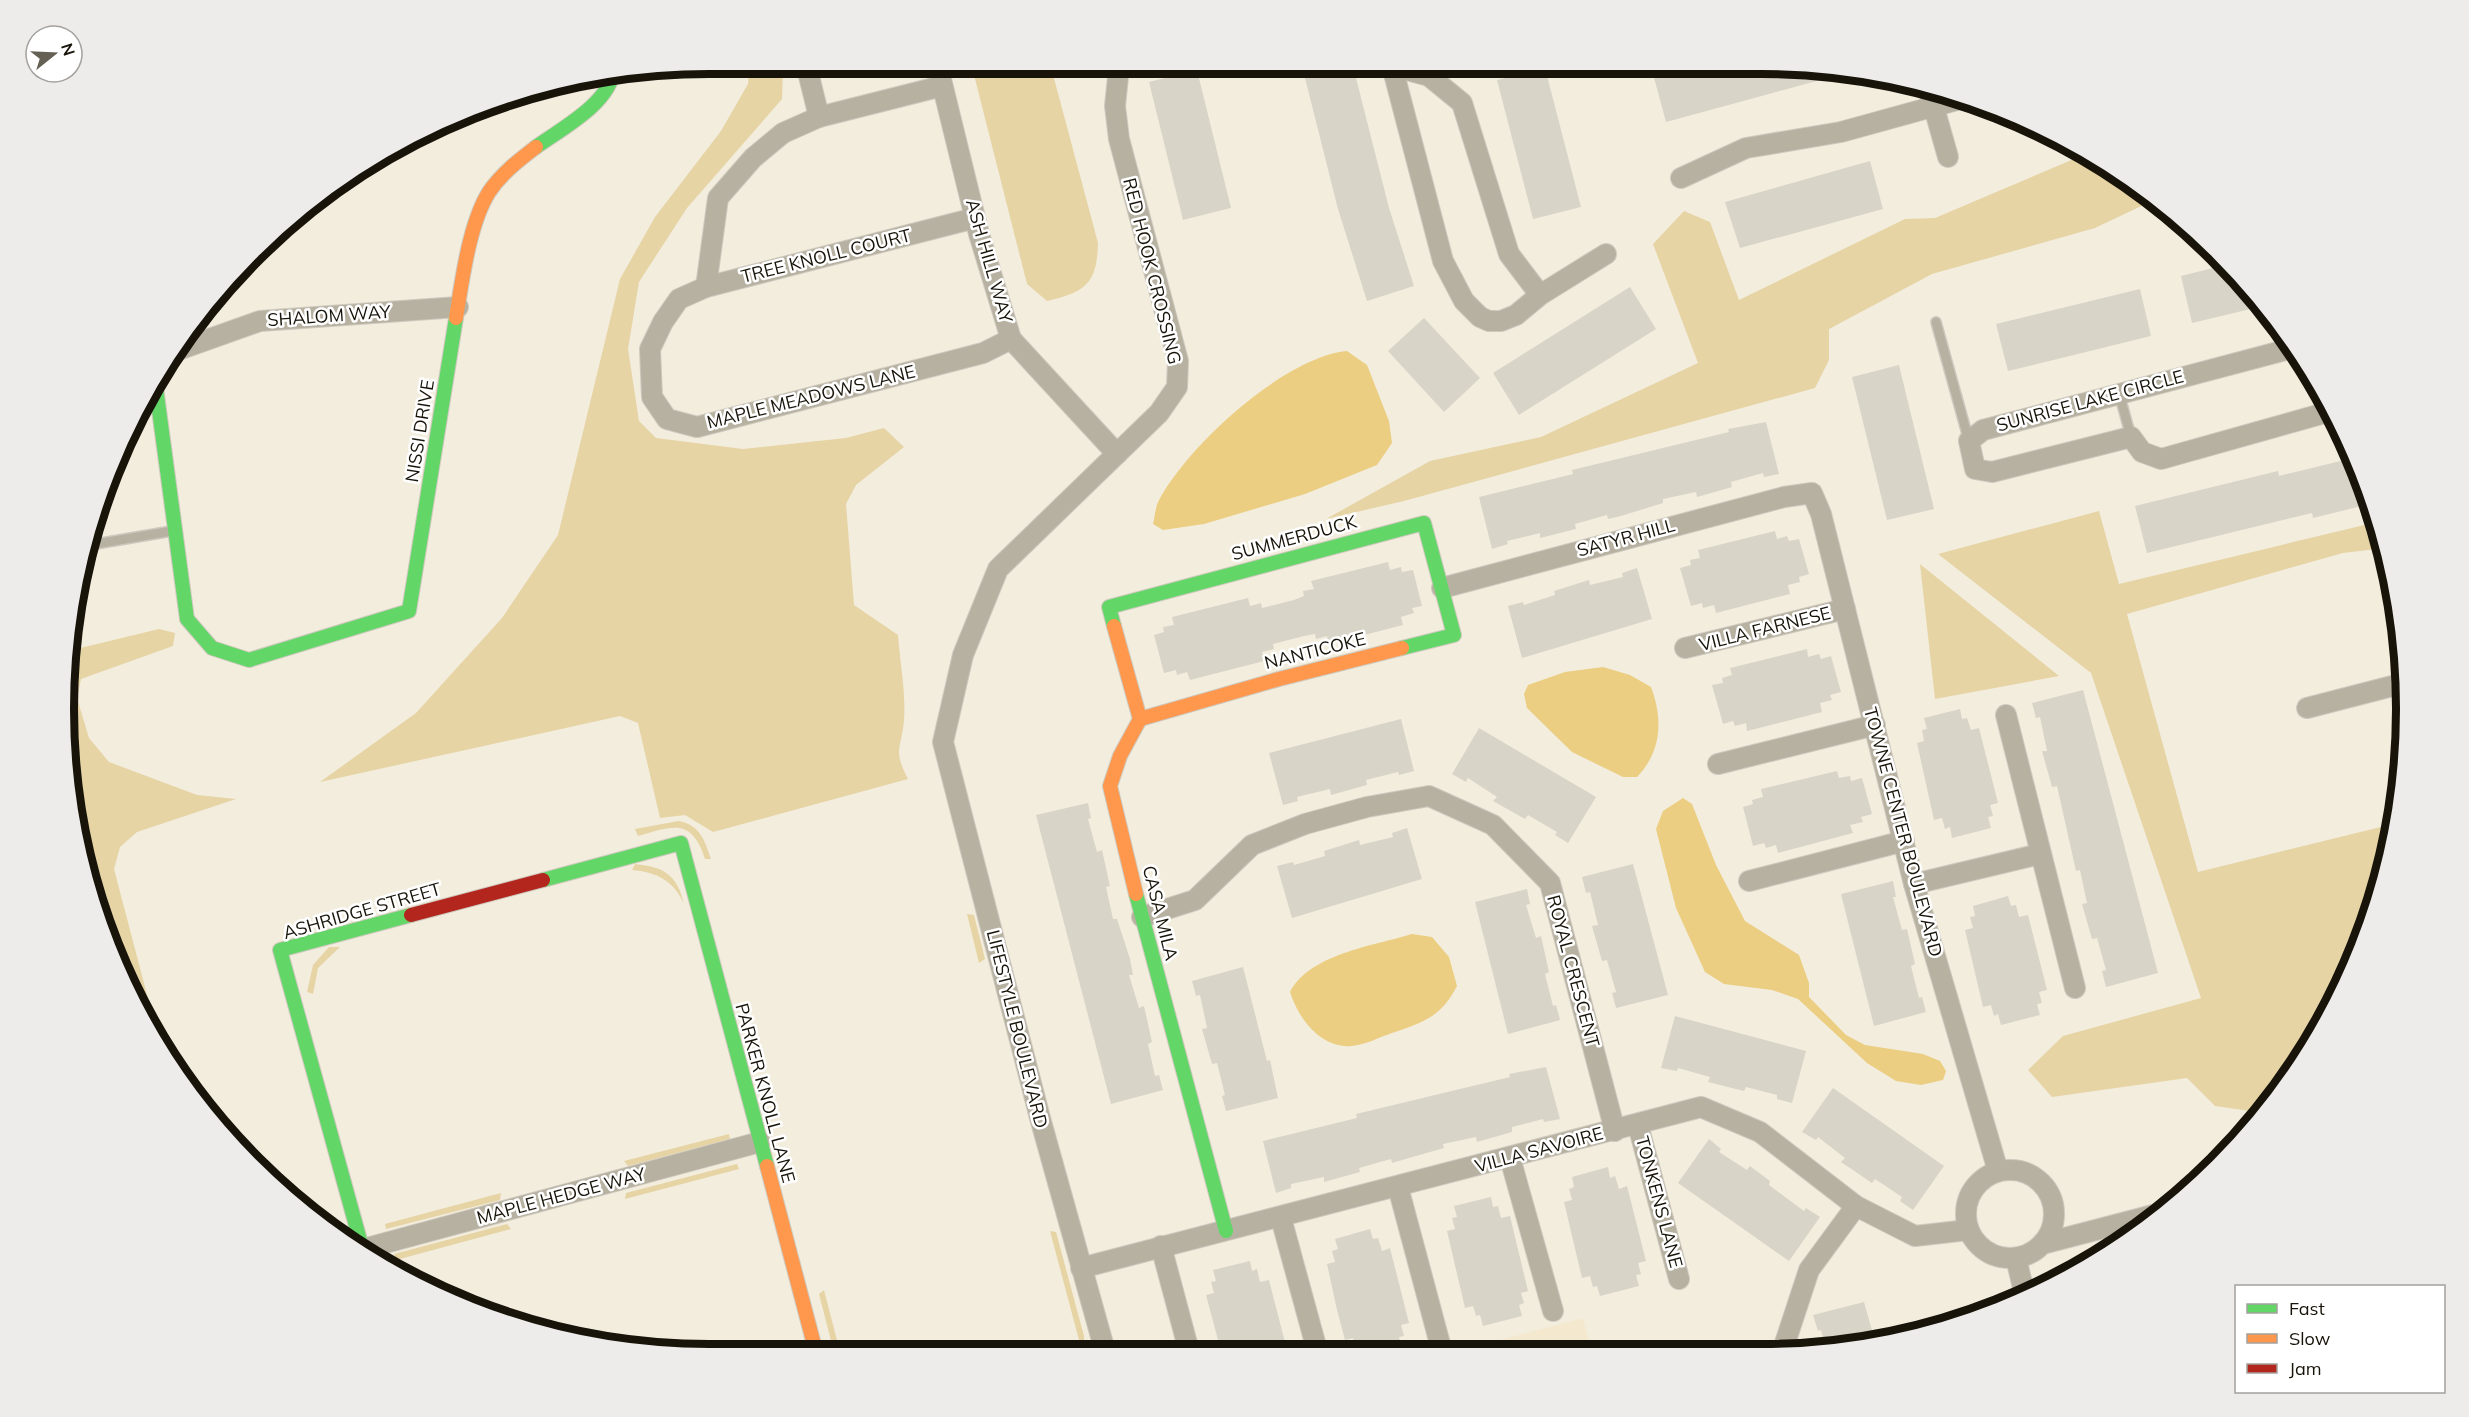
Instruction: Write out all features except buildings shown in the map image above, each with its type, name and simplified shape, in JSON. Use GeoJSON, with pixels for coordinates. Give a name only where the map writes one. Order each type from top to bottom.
{"type":"FeatureCollection","features":[{"type":"Feature","properties":{"kind":"street"},"geometry":{"type":"LineString","coordinates":[[808,74],[819,117]]}},
{"type":"Feature","properties":{"kind":"street","name":"RED HOOK CROSSING"},"geometry":{"type":"LineString","coordinates":[[951,706],[963,655],[998,569],[1158,413],[1177,387],[1178,361],[1119,139],[1115,106],[1118,74]]}},
{"type":"Feature","properties":{"kind":"street"},"geometry":{"type":"LineString","coordinates":[[1394,74],[1443,261],[1464,300],[1480,316],[1489,321],[1516,315],[1540,295],[1606,254]]}},
{"type":"Feature","properties":{"kind":"street"},"geometry":{"type":"LineString","coordinates":[[1422,74],[1429,76],[1462,103],[1509,254],[1540,295]]}},
{"type":"Feature","properties":{"kind":"street"},"geometry":{"type":"LineString","coordinates":[[706,287],[718,198],[753,158],[783,133],[819,117],[940,77]]}},
{"type":"Feature","properties":{"kind":"street","name":"ASH HILL WAY"},"geometry":{"type":"LineString","coordinates":[[940,77],[975,218],[1011,339],[1117,454]]}},
{"type":"Feature","properties":{"kind":"street","name":"NISSI DRIVE"},"geometry":{"type":"LineString","coordinates":[[175,530],[187,619],[203,642],[223,656],[249,660],[409,611],[458,307],[474,230],[489,193],[515,163],[601,99],[612,81]]}},
{"type":"Feature","properties":{"kind":"street"},"geometry":{"type":"LineString","coordinates":[[1681,178],[1746,148],[1840,132],[1932,98],[1948,157]]}},
{"type":"Feature","properties":{"kind":"street","name":"TREE KNOLL COURT"},"geometry":{"type":"LineString","coordinates":[[679,299],[706,287],[975,218]]}},
{"type":"Feature","properties":{"kind":"street","name":"MAPLE MEADOWS LANE"},"geometry":{"type":"LineString","coordinates":[[679,299],[663,322],[650,349],[652,397],[667,418],[698,427],[983,353],[1011,339]]}},
{"type":"Feature","properties":{"kind":"street","name":"SHALOM WAY"},"geometry":{"type":"LineString","coordinates":[[188,347],[260,321],[458,307]]}},
{"type":"Feature","properties":{"kind":"street","name":"SUNRISE LAKE CIRCLE"},"geometry":{"type":"LineString","coordinates":[[1969,441],[1983,430],[2284,350]]}},
{"type":"Feature","properties":{"kind":"street"},"geometry":{"type":"LineString","coordinates":[[156,396],[175,530]]}},
{"type":"Feature","properties":{"kind":"street"},"geometry":{"type":"LineString","coordinates":[[1969,441],[1975,469],[1992,472],[2131,437],[2142,452],[2161,459],[2322,414]]}},
{"type":"Feature","properties":{"kind":"street","name":"SATYR HILL"},"geometry":{"type":"LineString","coordinates":[[1442,588],[1773,500],[1812,494]]}},
{"type":"Feature","properties":{"kind":"street","name":"TOWNE CENTER BOULEVARD"},"geometry":{"type":"LineString","coordinates":[[1812,494],[1821,514],[1914,884],[1998,1171]]}},
{"type":"Feature","properties":{"kind":"street","name":"SUMMERDUCK"},"geometry":{"type":"LineString","coordinates":[[1140,719],[1109,607],[1424,523],[1442,588]]}},
{"type":"Feature","properties":{"kind":"street","name":"NANTICOKE"},"geometry":{"type":"LineString","coordinates":[[1140,719],[1279,679],[1454,635],[1442,588]]}},
{"type":"Feature","properties":{"kind":"street","name":"VILLA FARNESE"},"geometry":{"type":"LineString","coordinates":[[1685,648],[1845,609]]}},
{"type":"Feature","properties":{"kind":"street"},"geometry":{"type":"LineString","coordinates":[[2307,708],[2395,685]]}},
{"type":"Feature","properties":{"kind":"street","name":"LIFESTYLE BOULEVARD"},"geometry":{"type":"LineString","coordinates":[[951,706],[943,742],[1081,1268],[1104,1344]]}},
{"type":"Feature","properties":{"kind":"street"},"geometry":{"type":"LineString","coordinates":[[2006,715],[2075,988]]}},
{"type":"Feature","properties":{"kind":"street","name":"CASA MILA"},"geometry":{"type":"LineString","coordinates":[[1140,719],[1120,756],[1110,786],[1142,917],[1226,1231]]}},
{"type":"Feature","properties":{"kind":"street"},"geometry":{"type":"LineString","coordinates":[[1718,764],[1875,725]]}},
{"type":"Feature","properties":{"kind":"street","name":"ROYAL CRESCENT"},"geometry":{"type":"LineString","coordinates":[[1142,917],[1195,900],[1252,845],[1305,824],[1367,807],[1429,796],[1493,825],[1550,883],[1615,1131]]}},
{"type":"Feature","properties":{"kind":"street"},"geometry":{"type":"LineString","coordinates":[[1749,881],[1904,841]]}},
{"type":"Feature","properties":{"kind":"street","name":"PARKER KNOLL LANE"},"geometry":{"type":"LineString","coordinates":[[681,843],[814,1344]]}},
{"type":"Feature","properties":{"kind":"street","name":"ASHRIDGE STREET"},"geometry":{"type":"LineString","coordinates":[[360,1238],[280,950],[681,843]]}},
{"type":"Feature","properties":{"kind":"street"},"geometry":{"type":"LineString","coordinates":[[1914,884],[2040,854]]}},
{"type":"Feature","properties":{"kind":"street","name":"VILLA SAVOIRE"},"geometry":{"type":"LineString","coordinates":[[1081,1268],[1161,1246],[1281,1218],[1701,1107],[1760,1132],[1856,1206],[1915,1236],[1968,1230]]}},
{"type":"Feature","properties":{"kind":"street","name":"TONKENS LANE"},"geometry":{"type":"LineString","coordinates":[[1638,1125],[1679,1280]]}},
{"type":"Feature","properties":{"kind":"street","name":"MAPLE HEDGE WAY"},"geometry":{"type":"LineString","coordinates":[[374,1247],[760,1142]]}},
{"type":"Feature","properties":{"kind":"street"},"geometry":{"type":"LineString","coordinates":[[1510,1158],[1553,1311]]}},
{"type":"Feature","properties":{"kind":"street"},"geometry":{"type":"LineString","coordinates":[[2015,1169],[2030,1174],[2043,1184],[2052,1198],[2054,1215],[2051,1231],[2042,1244],[2030,1253],[2016,1258],[1997,1256],[1979,1246],[1968,1230],[1966,1205],[1977,1183],[1998,1171],[2015,1169]]}},
{"type":"Feature","properties":{"kind":"street"},"geometry":{"type":"LineString","coordinates":[[1398,1187],[1440,1344]]}},
{"type":"Feature","properties":{"kind":"street"},"geometry":{"type":"LineString","coordinates":[[1785,1343],[1809,1270],[1856,1206]]}},
{"type":"Feature","properties":{"kind":"street"},"geometry":{"type":"LineString","coordinates":[[1281,1218],[1315,1344]]}},
{"type":"Feature","properties":{"kind":"street"},"geometry":{"type":"LineString","coordinates":[[2042,1244],[2137,1219]]}},
{"type":"Feature","properties":{"kind":"street"},"geometry":{"type":"LineString","coordinates":[[1161,1246],[1187,1344]]}},
{"type":"Feature","properties":{"kind":"street"},"geometry":{"type":"LineString","coordinates":[[2016,1258],[2023,1286]]}},
{"type":"Feature","properties":{"kind":"lane"},"geometry":{"type":"LineString","coordinates":[[1936,322],[1969,441]]}},
{"type":"Feature","properties":{"kind":"lane"},"geometry":{"type":"LineString","coordinates":[[2119,393],[2131,437]]}},
{"type":"Feature","properties":{"kind":"lane"},"geometry":{"type":"LineString","coordinates":[[95,544],[175,530]]}},
{"type":"Feature","properties":{"kind":"shaded area"},"geometry":{"type":"Polygon","coordinates":[[[749,74],[783,74],[782,99],[687,208],[639,282],[628,349],[639,421],[656,438],[743,449],[846,438],[884,428],[904,447],[856,485],[846,504],[854,605],[898,635],[904,689],[903,729],[899,755],[908,779],[713,832],[685,815],[660,818],[638,723],[620,716],[320,782],[416,713],[502,618],[558,535],[620,279],[655,217],[721,131],[748,84],[749,74]]]}},
{"type":"Feature","properties":{"kind":"shaded area"},"geometry":{"type":"Polygon","coordinates":[[[974,74],[1053,74],[1098,243],[1092,277],[1080,289],[1047,301],[1027,284],[974,74]]]}},
{"type":"Feature","properties":{"kind":"shaded area"},"geometry":{"type":"Polygon","coordinates":[[[2076,158],[2146,204],[2095,228],[1932,274],[1829,329],[1829,360],[1815,388],[1404,501],[1326,519],[1430,461],[1541,437],[1698,363],[1653,244],[1684,211],[1710,222],[1739,300],[1905,219],[1935,218],[2076,158]]]}},
{"type":"Feature","properties":{"kind":"shaded area"},"geometry":{"type":"Polygon","coordinates":[[[1347,351],[1367,365],[1389,421],[1392,443],[1377,465],[1305,494],[1204,524],[1163,530],[1153,524],[1158,502],[1172,480],[1190,456],[1239,408],[1295,369],[1322,357],[1347,351]]]}},
{"type":"Feature","properties":{"kind":"shaded area"},"geometry":{"type":"Polygon","coordinates":[[[2099,511],[2119,584],[2368,524],[2375,549],[2343,553],[2127,614],[2198,872],[2384,826],[2374,873],[2362,913],[2330,989],[2288,1061],[2251,1111],[2215,1106],[2187,1078],[2052,1097],[2028,1070],[2063,1036],[2201,998],[2091,673],[1938,554],[2099,511]]]}},
{"type":"Feature","properties":{"kind":"shaded area"},"geometry":{"type":"Polygon","coordinates":[[[1920,564],[2059,676],[1935,699],[1920,564]]]}},
{"type":"Feature","properties":{"kind":"shaded area"},"geometry":{"type":"Polygon","coordinates":[[[159,629],[175,633],[173,646],[81,679],[77,698],[89,738],[109,762],[197,795],[236,799],[137,832],[120,847],[114,869],[152,1012],[122,952],[107,913],[86,832],[75,750],[77,649],[159,629]]]}},
{"type":"Feature","properties":{"kind":"shaded area"},"geometry":{"type":"Polygon","coordinates":[[[1603,667],[1630,675],[1651,687],[1655,699],[1658,723],[1656,746],[1637,777],[1623,777],[1572,752],[1527,708],[1524,694],[1528,685],[1565,672],[1603,667]]]}},
{"type":"Feature","properties":{"kind":"shaded area"},"geometry":{"type":"Polygon","coordinates":[[[1683,798],[1692,804],[1716,865],[1745,921],[1799,955],[1809,983],[1809,997],[1846,1035],[1865,1045],[1923,1054],[1940,1061],[1946,1071],[1943,1080],[1921,1085],[1896,1081],[1867,1063],[1798,999],[1772,990],[1724,984],[1705,972],[1676,908],[1656,829],[1663,811],[1683,798]]]}},
{"type":"Feature","properties":{"kind":"shaded area"},"geometry":{"type":"Polygon","coordinates":[[[679,821],[697,830],[704,840],[711,859],[705,859],[694,836],[687,831],[679,828],[661,829],[638,836],[635,829],[679,821]]]}},
{"type":"Feature","properties":{"kind":"shaded area"},"geometry":{"type":"Polygon","coordinates":[[[635,864],[654,867],[668,874],[678,886],[684,904],[675,889],[664,879],[632,870],[635,864]]]}},
{"type":"Feature","properties":{"kind":"shaded area"},"geometry":{"type":"Polygon","coordinates":[[[967,914],[974,915],[985,959],[979,963],[967,914]]]}},
{"type":"Feature","properties":{"kind":"shaded area"},"geometry":{"type":"Polygon","coordinates":[[[1412,934],[1432,937],[1449,957],[1457,986],[1438,1012],[1413,1025],[1367,1043],[1352,1046],[1341,1046],[1330,1042],[1312,1030],[1299,1012],[1290,992],[1299,979],[1327,960],[1344,953],[1412,934]]]}},
{"type":"Feature","properties":{"kind":"shaded area"},"geometry":{"type":"Polygon","coordinates":[[[329,947],[340,947],[318,968],[313,994],[307,992],[313,965],[329,947]]]}},
{"type":"Feature","properties":{"kind":"shaded area"},"geometry":{"type":"Polygon","coordinates":[[[729,1134],[730,1139],[628,1166],[624,1161],[729,1134]]]}},
{"type":"Feature","properties":{"kind":"shaded area"},"geometry":{"type":"Polygon","coordinates":[[[737,1164],[739,1169],[625,1199],[626,1193],[737,1164]]]}},
{"type":"Feature","properties":{"kind":"shaded area"},"geometry":{"type":"Polygon","coordinates":[[[501,1193],[500,1200],[386,1229],[385,1224],[501,1193]]]}},
{"type":"Feature","properties":{"kind":"shaded area"},"geometry":{"type":"Polygon","coordinates":[[[507,1224],[511,1229],[396,1260],[394,1254],[507,1224]]]}},
{"type":"Feature","properties":{"kind":"shaded area"},"geometry":{"type":"Polygon","coordinates":[[[1050,1231],[1056,1232],[1084,1336],[1084,1344],[1078,1344],[1050,1231]]]}},
{"type":"Feature","properties":{"kind":"shaded area"},"geometry":{"type":"Polygon","coordinates":[[[824,1290],[838,1344],[832,1344],[819,1294],[824,1290]]]}},
{"type":"Feature","properties":{"kind":"shaded area"},"geometry":{"type":"Polygon","coordinates":[[[1583,1318],[1590,1344],[1485,1344],[1583,1318]]]}},
{"type":"Feature","properties":{"kind":"traffic: fast"},"geometry":{"type":"LineString","coordinates":[[536,147],[583,114],[603,94],[610,82]]}},
{"type":"Feature","properties":{"kind":"traffic: fast"},"geometry":{"type":"LineString","coordinates":[[157,395],[187,619],[212,648],[249,660],[409,611],[456,318]]}},
{"type":"Feature","properties":{"kind":"traffic: fast"},"geometry":{"type":"LineString","coordinates":[[1114,626],[1109,607],[1424,523],[1454,635],[1402,648]]}},
{"type":"Feature","properties":{"kind":"traffic: fast"},"geometry":{"type":"LineString","coordinates":[[543,880],[681,843],[767,1166]]}},
{"type":"Feature","properties":{"kind":"traffic: fast"},"geometry":{"type":"LineString","coordinates":[[1136,894],[1226,1231]]}},
{"type":"Feature","properties":{"kind":"traffic: fast"},"geometry":{"type":"LineString","coordinates":[[359,1238],[280,950],[411,915]]}},
{"type":"Feature","properties":{"kind":"traffic: slow"},"geometry":{"type":"LineString","coordinates":[[456,318],[467,253],[482,205],[499,179],[536,147]]}},
{"type":"Feature","properties":{"kind":"traffic: slow"},"geometry":{"type":"LineString","coordinates":[[1114,626],[1140,719],[1120,756],[1110,786],[1136,894]]}},
{"type":"Feature","properties":{"kind":"traffic: slow"},"geometry":{"type":"LineString","coordinates":[[1140,719],[1279,679],[1402,648]]}},
{"type":"Feature","properties":{"kind":"traffic: slow"},"geometry":{"type":"LineString","coordinates":[[767,1166],[814,1344]]}},
{"type":"Feature","properties":{"kind":"traffic: jam"},"geometry":{"type":"LineString","coordinates":[[411,915],[543,880]]}}]}
